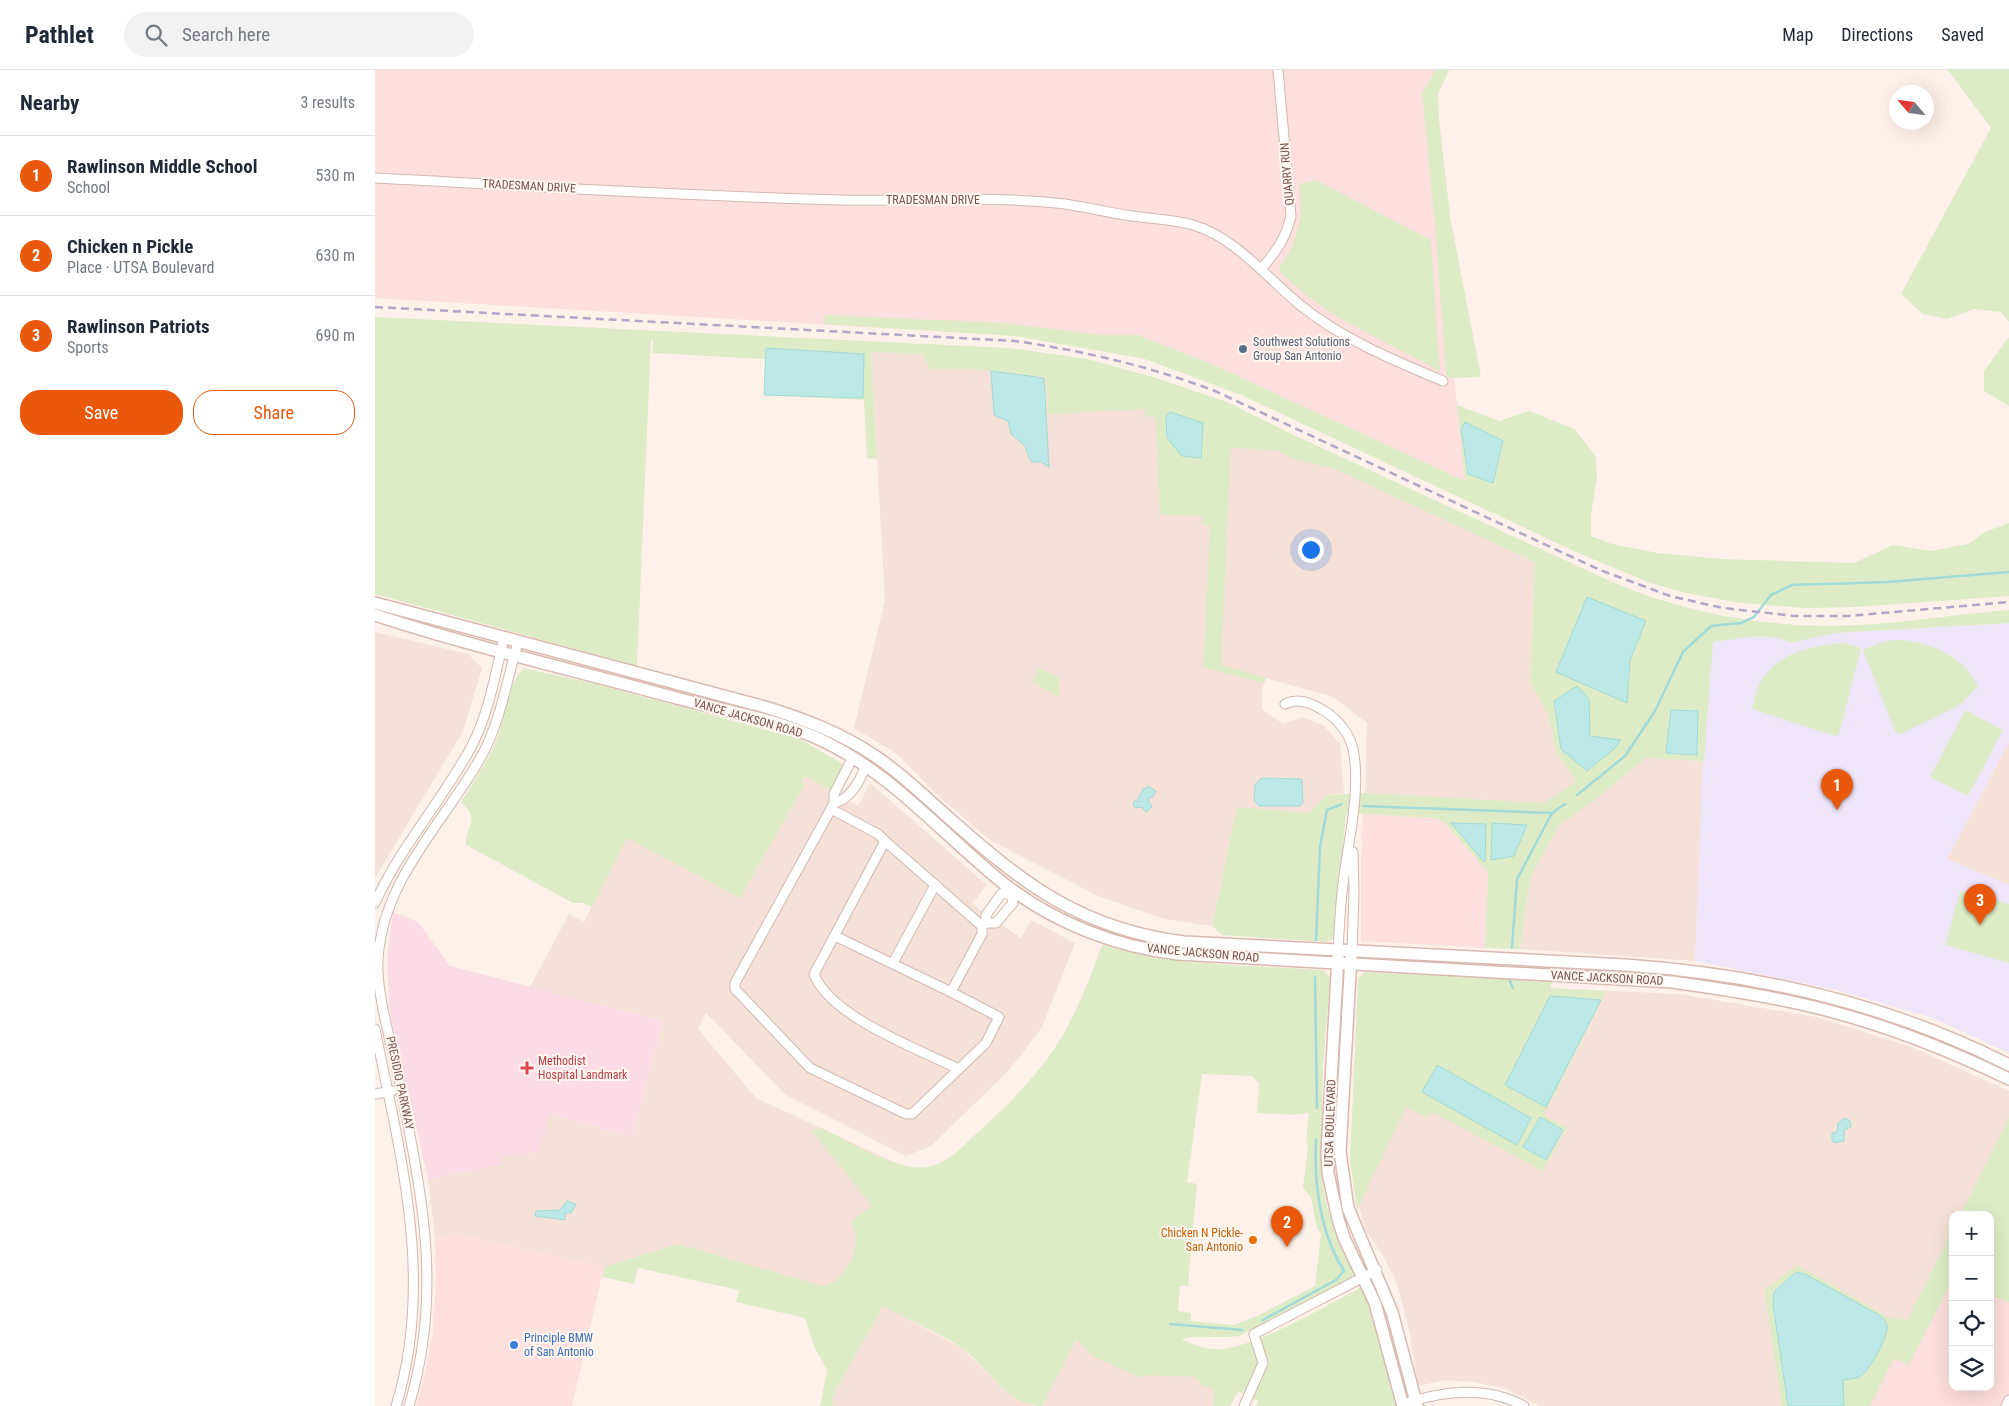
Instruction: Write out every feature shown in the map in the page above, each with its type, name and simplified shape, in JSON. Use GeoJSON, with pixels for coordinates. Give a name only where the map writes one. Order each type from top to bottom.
{"type":"FeatureCollection","features":[{"type":"Feature","properties":{"kind":"main road","name":"VANCE JACKSON ROAD"},"geometry":{"type":"LineString","coordinates":[[375,603],[765,707],[827,729],[876,756],[994,858],[1031,886],[1070,909],[1101,923],[1155,938],[1184,942],[1674,968],[1771,983],[1873,1009],[1941,1034],[2009,1065]]}},
{"type":"Feature","properties":{"kind":"main road","name":"VANCE JACKSON ROAD"},"geometry":{"type":"LineString","coordinates":[[375,615],[792,729],[817,738],[853,757],[892,784],[1012,892],[1097,936],[1154,951],[1673,982],[1768,997],[1868,1022],[1965,1059],[2009,1079]]}},
{"type":"Feature","properties":{"kind":"main road","name":"UTSA BOULEVARD"},"geometry":{"type":"LineString","coordinates":[[1338,950],[1327,1152],[1328,1173],[1341,1228],[1379,1315],[1403,1405]]}},
{"type":"Feature","properties":{"kind":"main road","name":"UTSA BOULEVARD"},"geometry":{"type":"LineString","coordinates":[[1352,950],[1340,1144],[1341,1172],[1354,1225],[1377,1270],[1392,1312],[1416,1403]]}},
{"type":"Feature","properties":{"kind":"street","name":"QUARRY RUN"},"geometry":{"type":"LineString","coordinates":[[1261,269],[1277,251],[1287,234],[1291,216],[1278,70]]}},
{"type":"Feature","properties":{"kind":"street","name":"TRADESMAN DRIVE"},"geometry":{"type":"LineString","coordinates":[[375,178],[843,200],[977,200],[1064,204],[1195,226],[1227,241],[1300,305],[1332,328],[1367,348],[1443,381]]}},
{"type":"Feature","properties":{"kind":"street"},"geometry":{"type":"LineString","coordinates":[[375,903],[384,882],[469,751],[479,729],[504,638]]}},
{"type":"Feature","properties":{"kind":"street","name":"PRESIDIO PARKWAY"},"geometry":{"type":"LineString","coordinates":[[409,1406],[423,1349],[427,1300],[427,1247],[417,1165],[383,1002],[377,962],[378,928],[395,892],[481,757],[491,734],[517,642]]}},
{"type":"Feature","properties":{"kind":"street","name":"UTSA BOULEVARD"},"geometry":{"type":"LineString","coordinates":[[1285,704],[1293,700],[1304,701],[1329,713],[1342,726],[1353,747],[1355,766],[1352,829],[1354,893],[1352,950]]}},
{"type":"Feature","properties":{"kind":"street"},"geometry":{"type":"LineString","coordinates":[[835,936],[999,1017],[986,1043],[912,1114],[905,1114],[810,1068],[735,989],[735,983],[833,806],[834,794],[853,757]]}},
{"type":"Feature","properties":{"kind":"street"},"geometry":{"type":"LineString","coordinates":[[833,806],[844,800],[861,779],[866,765]]}},
{"type":"Feature","properties":{"kind":"street"},"geometry":{"type":"LineString","coordinates":[[840,784],[852,790]]}},
{"type":"Feature","properties":{"kind":"street"},"geometry":{"type":"LineString","coordinates":[[438,799],[449,806]]}},
{"type":"Feature","properties":{"kind":"street"},"geometry":{"type":"LineString","coordinates":[[833,806],[878,834],[935,885],[984,925],[996,923],[1002,917],[1013,902],[1012,892],[1002,894],[986,915],[984,925],[982,934],[951,992]]}},
{"type":"Feature","properties":{"kind":"street","name":"UTSA BOULEVARD"},"geometry":{"type":"LineString","coordinates":[[1338,950],[1342,892],[1352,829]]}},
{"type":"Feature","properties":{"kind":"street"},"geometry":{"type":"LineString","coordinates":[[885,841],[814,974],[817,982],[851,1016],[959,1069]]}},
{"type":"Feature","properties":{"kind":"street"},"geometry":{"type":"LineString","coordinates":[[893,964],[935,885]]}},
{"type":"Feature","properties":{"kind":"street"},"geometry":{"type":"LineString","coordinates":[[990,909],[1002,917]]}},
{"type":"Feature","properties":{"kind":"street","name":"PRESIDIO PARKWAY"},"geometry":{"type":"LineString","coordinates":[[375,1029],[403,1160],[414,1248],[414,1300],[410,1347],[396,1406]]}},
{"type":"Feature","properties":{"kind":"street"},"geometry":{"type":"LineString","coordinates":[[375,1094],[401,1089]]}},
{"type":"Feature","properties":{"kind":"street"},"geometry":{"type":"LineString","coordinates":[[1244,1406],[1263,1363],[1254,1334],[1377,1270]]}},
{"type":"Feature","properties":{"kind":"street"},"geometry":{"type":"LineString","coordinates":[[1403,1405],[1453,1392],[1478,1392],[1493,1394],[1524,1406]]}},
{"type":"Feature","properties":{"kind":"street"},"geometry":{"type":"LineString","coordinates":[[2006,1406],[2009,1400]]}},
{"type":"Feature","properties":{"kind":"shaded area"},"geometry":{"type":"Polygon","coordinates":[[[375,70],[1441,70],[1427,142],[1466,482],[1137,341],[1020,336],[375,298],[375,70]]]}},
{"type":"Feature","properties":{"kind":"shaded area"},"geometry":{"type":"Polygon","coordinates":[[[871,351],[1045,363],[1233,416],[1535,562],[1530,682],[1547,712],[1557,754],[1592,801],[1646,758],[1704,761],[1695,961],[1520,949],[1530,878],[1559,825],[1544,803],[1365,793],[1367,723],[1333,697],[1266,678],[1262,689],[1262,709],[1283,724],[1302,717],[1323,725],[1340,744],[1344,793],[1327,795],[1309,813],[1237,807],[1212,926],[1164,919],[1098,896],[990,840],[937,795],[897,754],[854,728],[885,601],[871,351]]]}},
{"type":"Feature","properties":{"kind":"shaded area"},"geometry":{"type":"Polygon","coordinates":[[[2009,623],[2009,742],[1947,859],[2009,885],[2009,1053],[1933,1018],[1836,990],[1695,961],[1708,633],[1836,633],[2009,623]]]}},
{"type":"Feature","properties":{"kind":"shaded area"},"geometry":{"type":"Polygon","coordinates":[[[375,632],[468,654],[482,668],[463,731],[375,878],[375,632]]]}},
{"type":"Feature","properties":{"kind":"shaded area"},"geometry":{"type":"Polygon","coordinates":[[[2009,742],[2009,885],[1947,859],[2009,742]]]}},
{"type":"Feature","properties":{"kind":"shaded area"},"geometry":{"type":"Polygon","coordinates":[[[805,776],[858,806],[870,783],[987,885],[972,904],[1021,938],[1031,920],[1075,943],[1042,1027],[1022,1054],[1007,1072],[931,1146],[906,1156],[786,1095],[706,1013],[698,1029],[756,1098],[911,1170],[854,1295],[678,1244],[604,1267],[457,1234],[435,1238],[428,1179],[501,1165],[500,1157],[534,1152],[550,1114],[632,1137],[663,1021],[530,987],[569,914],[584,922],[627,837],[740,898],[805,784],[802,782],[805,776]]]}},
{"type":"Feature","properties":{"kind":"shaded area"},"geometry":{"type":"Polygon","coordinates":[[[1363,814],[1490,821],[1485,948],[1361,941],[1363,814]]]}},
{"type":"Feature","properties":{"kind":"shaded area","name":"Methodist Hospital Landmark"},"geometry":{"type":"Polygon","coordinates":[[[393,912],[418,922],[450,966],[663,1021],[632,1137],[550,1114],[539,1154],[534,1152],[501,1157],[502,1165],[428,1179],[389,1008],[387,957],[393,912]]]}},
{"type":"Feature","properties":{"kind":"shaded area"},"geometry":{"type":"Polygon","coordinates":[[[1546,988],[1679,994],[1816,1017],[1909,1046],[2009,1091],[2009,1117],[1962,1211],[1949,1211],[1949,1237],[1863,1406],[1540,1406],[1504,1388],[1473,1382],[1445,1380],[1418,1386],[1410,1333],[1396,1281],[1382,1254],[1364,1228],[1357,1196],[1433,1052],[1546,988]]]}},
{"type":"Feature","properties":{"kind":"shaded area"},"geometry":{"type":"Polygon","coordinates":[[[2009,1117],[2009,1406],[1863,1406],[1949,1237],[1949,1391],[1994,1391],[1994,1211],[1962,1211],[2009,1117]]]}},
{"type":"Feature","properties":{"kind":"shaded area"},"geometry":{"type":"Polygon","coordinates":[[[457,1234],[604,1267],[572,1406],[416,1406],[423,1382],[433,1331],[436,1282],[435,1238],[457,1234]]]}},
{"type":"Feature","properties":{"kind":"shaded area"},"geometry":{"type":"Polygon","coordinates":[[[883,1306],[962,1348],[1006,1392],[1034,1406],[833,1406],[832,1397],[883,1306]]]}},
{"type":"Feature","properties":{"kind":"shaded area"},"geometry":{"type":"Polygon","coordinates":[[[1090,1313],[1238,1391],[1230,1406],[1042,1406],[1090,1313]]]}},
{"type":"Feature","properties":{"kind":"green space"},"geometry":{"type":"Polygon","coordinates":[[[1435,70],[1449,70],[1438,95],[1439,119],[1450,216],[1481,377],[1449,378],[1446,374],[1436,238],[1422,93],[1435,70]]]}},
{"type":"Feature","properties":{"kind":"green space"},"geometry":{"type":"Polygon","coordinates":[[[1948,70],[2009,70],[2009,322],[2001,312],[1974,309],[1947,319],[1923,314],[1901,294],[1991,128],[1948,70]]]}},
{"type":"Feature","properties":{"kind":"green space"},"geometry":{"type":"Polygon","coordinates":[[[1316,180],[1431,240],[1440,371],[1339,318],[1310,298],[1281,273],[1279,267],[1291,247],[1298,228],[1300,218],[1299,184],[1316,180]]]}},
{"type":"Feature","properties":{"kind":"green space"},"geometry":{"type":"Polygon","coordinates":[[[825,315],[1005,323],[1101,335],[1138,335],[1214,365],[1465,481],[1457,405],[1499,421],[1529,411],[1575,429],[1596,457],[1597,478],[1591,515],[1591,536],[1612,544],[1658,553],[1721,559],[1854,563],[1893,545],[1931,551],[1968,544],[1985,532],[2009,523],[2009,596],[1856,607],[1804,608],[1740,603],[1686,593],[1650,583],[1576,552],[1241,395],[1145,359],[1015,336],[824,324],[825,315]]]}},
{"type":"Feature","properties":{"kind":"green space"},"geometry":{"type":"Polygon","coordinates":[[[375,317],[1010,348],[1087,359],[1153,377],[1227,402],[1296,436],[1610,581],[1639,593],[1669,602],[1729,617],[1760,622],[1823,626],[1873,624],[2009,610],[2009,623],[1836,633],[1790,643],[1772,637],[1742,638],[1713,642],[1704,761],[1646,758],[1593,801],[1559,825],[1530,878],[1520,949],[1485,948],[1488,872],[1445,823],[1435,818],[1346,813],[1334,938],[1327,942],[1222,935],[1212,926],[1237,807],[1309,813],[1327,795],[1365,793],[1544,803],[1577,781],[1557,754],[1547,712],[1530,682],[1535,562],[1335,469],[1293,459],[1276,450],[1231,448],[1221,665],[1266,678],[1264,683],[1203,667],[1210,526],[1202,525],[1202,516],[1160,515],[1155,417],[1145,416],[1146,409],[1048,414],[1046,377],[979,369],[930,369],[923,354],[871,352],[877,459],[867,458],[864,400],[764,395],[766,359],[653,353],[653,339],[651,339],[637,666],[375,594],[375,317]]]}},
{"type":"Feature","properties":{"kind":"green space"},"geometry":{"type":"Polygon","coordinates":[[[2009,337],[2009,406],[1984,391],[1984,371],[2009,337]]]}},
{"type":"Feature","properties":{"kind":"green space"},"geometry":{"type":"Polygon","coordinates":[[[1901,640],[1936,648],[1946,653],[1964,666],[1978,686],[1960,705],[1901,734],[1895,731],[1863,650],[1885,641],[1901,640]]]}},
{"type":"Feature","properties":{"kind":"green space"},"geometry":{"type":"Polygon","coordinates":[[[1845,643],[1861,648],[1839,734],[1835,736],[1752,709],[1756,692],[1763,678],[1772,667],[1784,658],[1813,647],[1845,643]]]}},
{"type":"Feature","properties":{"kind":"green space"},"geometry":{"type":"Polygon","coordinates":[[[523,668],[596,684],[800,739],[843,764],[832,791],[805,776],[802,782],[805,784],[740,898],[627,838],[592,907],[583,903],[573,903],[466,845],[466,838],[472,819],[471,814],[461,802],[492,749],[513,684],[523,668]]]}},
{"type":"Feature","properties":{"kind":"green space"},"geometry":{"type":"Polygon","coordinates":[[[1039,668],[1059,678],[1059,697],[1032,682],[1039,668]]]}},
{"type":"Feature","properties":{"kind":"green space"},"geometry":{"type":"Polygon","coordinates":[[[1965,710],[2003,730],[1968,796],[1930,777],[1965,710]]]}},
{"type":"Feature","properties":{"kind":"green space"},"geometry":{"type":"Polygon","coordinates":[[[1960,891],[2009,904],[2009,963],[1945,945],[1960,891]]]}},
{"type":"Feature","properties":{"kind":"green space"},"geometry":{"type":"Polygon","coordinates":[[[1102,945],[1129,952],[1184,961],[1323,970],[1330,977],[1323,1068],[1321,1171],[1326,1202],[1336,1236],[1356,1276],[1239,1336],[1181,1339],[1212,1349],[1238,1346],[1292,1324],[1360,1288],[1364,1290],[1377,1323],[1394,1388],[1427,1406],[1256,1406],[1258,1401],[1238,1391],[1230,1406],[1214,1406],[1213,1388],[1202,1386],[1196,1377],[1151,1375],[1139,1377],[1094,1357],[1076,1340],[1042,1406],[1029,1404],[1018,1400],[1008,1393],[962,1348],[883,1306],[832,1397],[833,1406],[820,1406],[827,1370],[814,1346],[805,1318],[736,1302],[739,1290],[638,1268],[634,1284],[602,1277],[604,1267],[678,1244],[823,1286],[830,1284],[842,1274],[854,1252],[856,1236],[851,1221],[872,1206],[812,1131],[821,1128],[873,1154],[902,1165],[927,1167],[948,1158],[1008,1104],[1028,1083],[1054,1049],[1069,1025],[1102,945]],[[1202,1074],[1187,1182],[1197,1184],[1188,1286],[1180,1286],[1178,1311],[1191,1313],[1191,1321],[1233,1325],[1257,1316],[1315,1286],[1321,1233],[1317,1229],[1311,1198],[1303,1187],[1308,1147],[1306,1140],[1309,1113],[1295,1115],[1257,1113],[1259,1083],[1252,1076],[1202,1074]]]}},
{"type":"Feature","properties":{"kind":"green space"},"geometry":{"type":"Polygon","coordinates":[[[1364,972],[1553,981],[1550,988],[1606,991],[1544,1115],[1567,1128],[1543,1171],[1432,1112],[1428,1118],[1406,1107],[1357,1210],[1350,1161],[1358,978],[1364,972]]]}},
{"type":"Feature","properties":{"kind":"green space"},"geometry":{"type":"Polygon","coordinates":[[[2009,1117],[2009,1303],[1994,1296],[1994,1211],[1962,1211],[2009,1117]]]}},
{"type":"Feature","properties":{"kind":"green space"},"geometry":{"type":"Polygon","coordinates":[[[1949,1237],[1949,1287],[1909,1365],[1894,1358],[1870,1406],[1782,1406],[1764,1290],[1797,1265],[1888,1317],[1907,1320],[1949,1237]]]}},
{"type":"Feature","properties":{"kind":"water"},"geometry":{"type":"Polygon","coordinates":[[[766,348],[864,354],[863,398],[764,395],[766,348]]]}},
{"type":"Feature","properties":{"kind":"water"},"geometry":{"type":"Polygon","coordinates":[[[991,371],[1044,378],[1049,467],[1041,462],[1031,462],[1025,446],[1011,434],[1008,421],[994,415],[991,371]]]}},
{"type":"Feature","properties":{"kind":"water"},"geometry":{"type":"Polygon","coordinates":[[[1170,412],[1203,423],[1201,458],[1182,456],[1167,438],[1166,417],[1170,412]]]}},
{"type":"Feature","properties":{"kind":"water"},"geometry":{"type":"Polygon","coordinates":[[[1465,422],[1503,441],[1493,483],[1468,474],[1461,429],[1465,422]]]}},
{"type":"Feature","properties":{"kind":"water"},"geometry":{"type":"Polygon","coordinates":[[[1587,597],[1646,621],[1630,660],[1627,703],[1556,672],[1587,597]]]}},
{"type":"Feature","properties":{"kind":"water"},"geometry":{"type":"Polygon","coordinates":[[[1577,686],[1589,699],[1590,736],[1621,740],[1615,748],[1587,771],[1561,749],[1554,701],[1577,686]]]}},
{"type":"Feature","properties":{"kind":"water"},"geometry":{"type":"Polygon","coordinates":[[[1671,710],[1698,711],[1697,755],[1666,753],[1671,710]]]}},
{"type":"Feature","properties":{"kind":"water"},"geometry":{"type":"Polygon","coordinates":[[[1261,778],[1302,779],[1303,803],[1300,806],[1259,806],[1254,800],[1255,785],[1261,778]]]}},
{"type":"Feature","properties":{"kind":"water"},"geometry":{"type":"Polygon","coordinates":[[[1148,786],[1156,791],[1153,797],[1148,799],[1152,807],[1146,812],[1142,807],[1135,808],[1133,804],[1134,801],[1138,802],[1138,798],[1144,788],[1146,789],[1148,786]]]}},
{"type":"Feature","properties":{"kind":"water"},"geometry":{"type":"Polygon","coordinates":[[[1451,823],[1486,824],[1485,862],[1484,862],[1451,823]]]}},
{"type":"Feature","properties":{"kind":"water"},"geometry":{"type":"Polygon","coordinates":[[[1492,823],[1527,825],[1514,856],[1491,860],[1492,823]]]}},
{"type":"Feature","properties":{"kind":"water"},"geometry":{"type":"Polygon","coordinates":[[[1550,996],[1601,1000],[1546,1107],[1505,1085],[1550,996]]]}},
{"type":"Feature","properties":{"kind":"water"},"geometry":{"type":"Polygon","coordinates":[[[1437,1065],[1531,1118],[1517,1145],[1422,1092],[1437,1065]]]}},
{"type":"Feature","properties":{"kind":"water"},"geometry":{"type":"Polygon","coordinates":[[[1540,1117],[1563,1130],[1546,1160],[1523,1147],[1540,1117]]]}},
{"type":"Feature","properties":{"kind":"water"},"geometry":{"type":"Polygon","coordinates":[[[1845,1118],[1850,1121],[1851,1127],[1844,1130],[1844,1141],[1835,1143],[1832,1141],[1832,1133],[1837,1132],[1838,1123],[1845,1118]]]}},
{"type":"Feature","properties":{"kind":"water"},"geometry":{"type":"Polygon","coordinates":[[[567,1201],[576,1204],[571,1213],[565,1213],[565,1220],[535,1216],[536,1211],[560,1210],[567,1201]]]}},
{"type":"Feature","properties":{"kind":"water"},"geometry":{"type":"Polygon","coordinates":[[[1796,1272],[1805,1274],[1879,1315],[1887,1324],[1884,1340],[1868,1369],[1859,1377],[1843,1380],[1844,1406],[1788,1406],[1773,1304],[1774,1292],[1796,1272]]]}},
{"type":"Feature","properties":{"kind":"waterway"},"geometry":{"type":"LineString","coordinates":[[1577,795],[1625,756],[1655,711],[1683,652],[1711,626],[1741,623],[1754,617],[1771,595],[1792,585],[1888,582],[2009,572]]}},
{"type":"Feature","properties":{"kind":"waterway"},"geometry":{"type":"LineString","coordinates":[[1316,940],[1320,847],[1327,810],[1342,804]]}},
{"type":"Feature","properties":{"kind":"waterway"},"geometry":{"type":"LineString","coordinates":[[1512,948],[1517,879],[1552,813],[1565,804]]}},
{"type":"Feature","properties":{"kind":"waterway"},"geometry":{"type":"LineString","coordinates":[[1363,806],[1552,813]]}},
{"type":"Feature","properties":{"kind":"waterway"},"geometry":{"type":"LineString","coordinates":[[1315,977],[1317,1108]]}},
{"type":"Feature","properties":{"kind":"waterway"},"geometry":{"type":"LineString","coordinates":[[1510,981],[1513,988]]}},
{"type":"Feature","properties":{"kind":"waterway"},"geometry":{"type":"LineString","coordinates":[[1263,1320],[1336,1280],[1344,1271],[1329,1241],[1320,1207],[1316,1173],[1316,1139]]}},
{"type":"Feature","properties":{"kind":"waterway"},"geometry":{"type":"LineString","coordinates":[[1170,1324],[1242,1330]]}},
{"type":"Feature","properties":{"kind":"railway"},"geometry":{"type":"LineString","coordinates":[[375,307],[1015,341],[1066,350],[1116,360],[1166,374],[1215,391],[1600,570],[1670,596],[1723,608],[1795,616],[1848,616],[2009,602]]}},
{"type":"Feature","properties":{"kind":"place","name":"Southwest Solutions Group San Antonio"},"geometry":{"type":"Point","coordinates":[1243,349]}},
{"type":"Feature","properties":{"kind":"place","name":"Rawlinson Middle School"},"geometry":{"type":"Point","coordinates":[1837,810]}},
{"type":"Feature","properties":{"kind":"place","name":"Rawlinson Patriots"},"geometry":{"type":"Point","coordinates":[1980,925]}},
{"type":"Feature","properties":{"kind":"place","name":"Methodist Hospital Landmark"},"geometry":{"type":"Point","coordinates":[527,1068]}},
{"type":"Feature","properties":{"kind":"place","name":"Chicken N Pickle- San Antonio"},"geometry":{"type":"Point","coordinates":[1253,1240]}},
{"type":"Feature","properties":{"kind":"place","name":"Chicken n Pickle"},"geometry":{"type":"Point","coordinates":[1287,1247]}},
{"type":"Feature","properties":{"kind":"place","name":"Principle BMW of San Antonio"},"geometry":{"type":"Point","coordinates":[514,1345]}}]}
